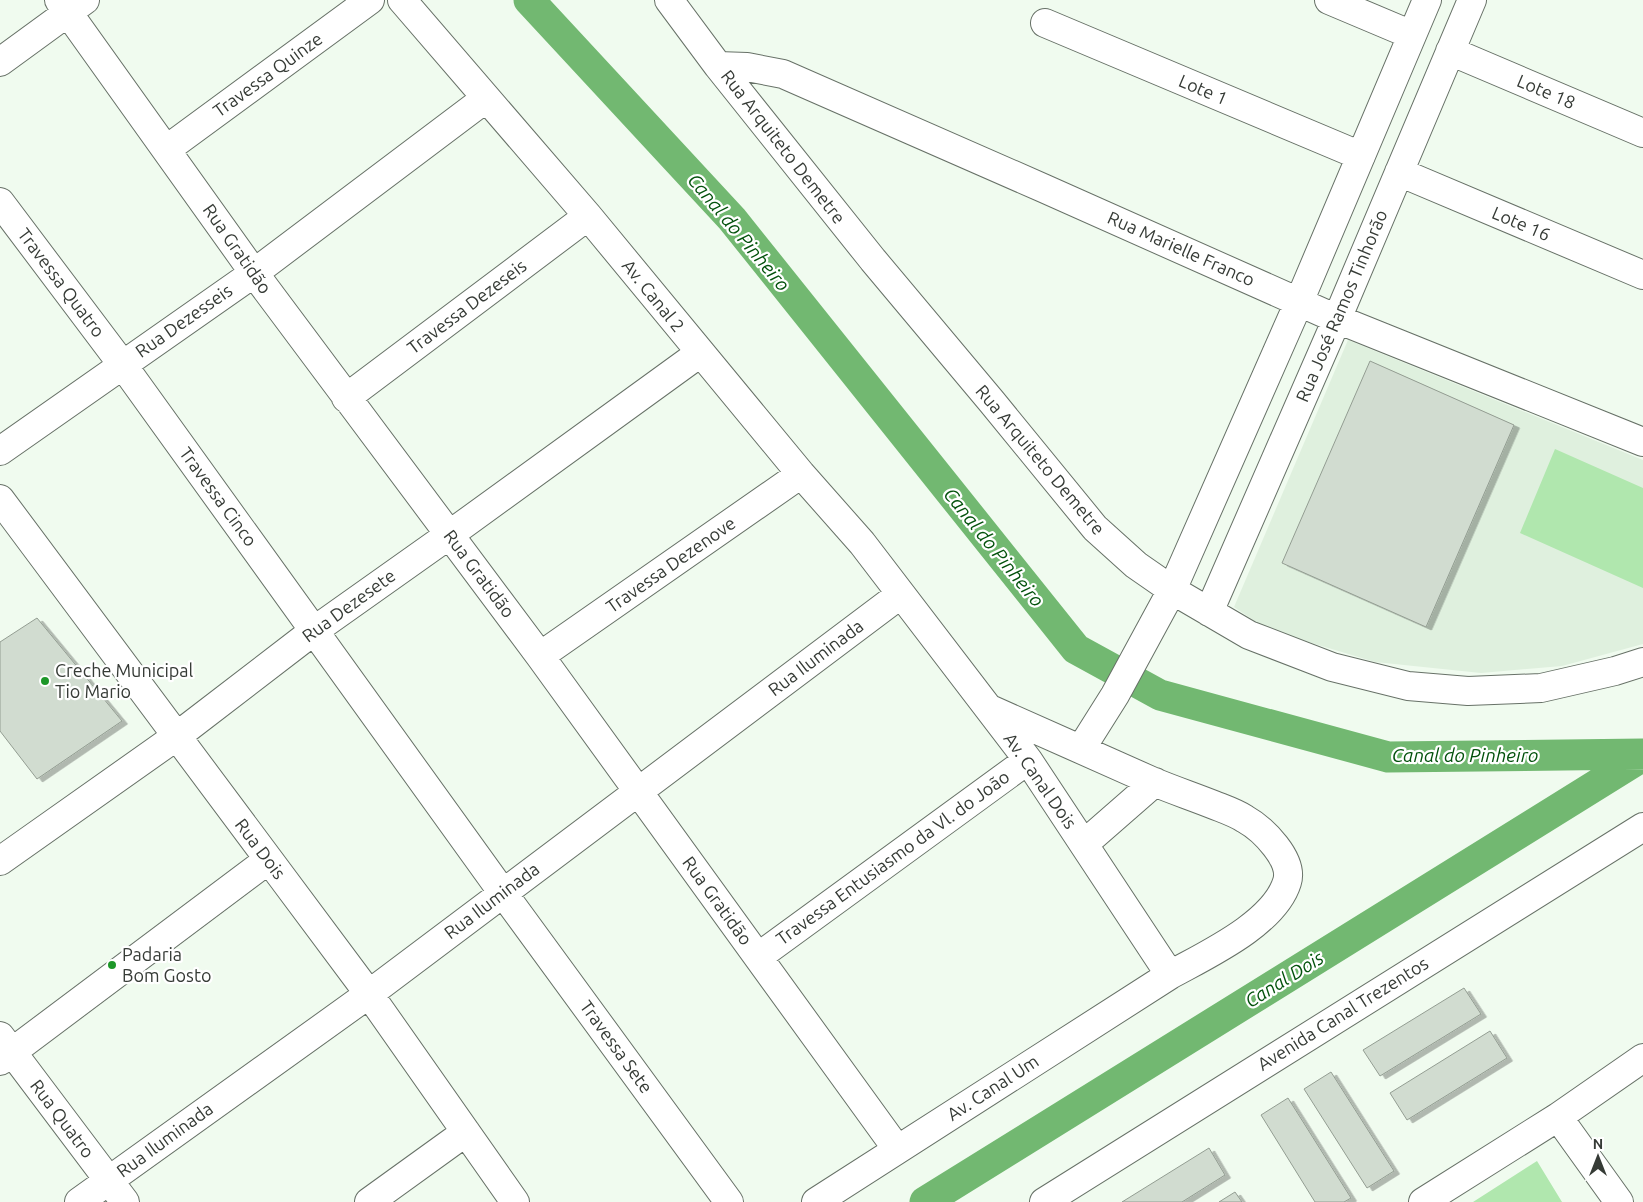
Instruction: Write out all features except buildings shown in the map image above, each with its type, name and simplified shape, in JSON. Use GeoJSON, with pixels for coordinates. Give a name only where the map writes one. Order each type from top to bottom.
{"type":"FeatureCollection","features":[{"type":"Feature","properties":{"kind":"street","name":"Travessa Quinze"},"geometry":{"type":"LineString","coordinates":[[167,149],[370,0]]}},
{"type":"Feature","properties":{"kind":"street","name":"Av. Canal 2"},"geometry":{"type":"LineString","coordinates":[[402,0],[588,216],[801,474],[862,543],[901,594]]}},
{"type":"Feature","properties":{"kind":"street","name":"Rua Arquiteto Demetre"},"geometry":{"type":"LineString","coordinates":[[669,0],[718,66],[873,260],[1095,528],[1136,565],[1172,590],[1249,635],[1332,667],[1408,686],[1468,692],[1541,688],[1615,671],[1643,662]]}},
{"type":"Feature","properties":{"kind":"street"},"geometry":{"type":"LineString","coordinates":[[1329,0],[1412,35]]}},
{"type":"Feature","properties":{"kind":"street"},"geometry":{"type":"LineString","coordinates":[[1081,749],[1115,695],[1172,590],[1299,302],[1427,0]]}},
{"type":"Feature","properties":{"kind":"street","name":"Rua José Ramos Tinhorão"},"geometry":{"type":"LineString","coordinates":[[1209,612],[1337,319],[1472,0]]}},
{"type":"Feature","properties":{"kind":"street","name":"Rua Gratidão"},"geometry":{"type":"LineString","coordinates":[[71,4],[167,149],[254,273],[540,656],[897,1149]]}},
{"type":"Feature","properties":{"kind":"street"},"geometry":{"type":"LineString","coordinates":[[0,62],[71,4]]}},
{"type":"Feature","properties":{"kind":"street","name":"Lote 1"},"geometry":{"type":"LineString","coordinates":[[1045,23],[1361,156]]}},
{"type":"Feature","properties":{"kind":"street","name":"Lote 18"},"geometry":{"type":"LineString","coordinates":[[1450,51],[1643,133]]}},
{"type":"Feature","properties":{"kind":"street","name":"Rua Marielle Franco"},"geometry":{"type":"LineString","coordinates":[[718,66],[747,67],[783,74],[1337,319],[1643,442]]}},
{"type":"Feature","properties":{"kind":"street","name":"Rua Dezesseis"},"geometry":{"type":"LineString","coordinates":[[0,451],[254,273],[486,99]]}},
{"type":"Feature","properties":{"kind":"street","name":"Lote 16"},"geometry":{"type":"LineString","coordinates":[[1399,172],[1643,275]]}},
{"type":"Feature","properties":{"kind":"street","name":"Travessa Quatro"},"geometry":{"type":"LineString","coordinates":[[0,202],[122,364]]}},
{"type":"Feature","properties":{"kind":"street","name":"Travessa Dezeseis"},"geometry":{"type":"LineString","coordinates":[[346,398],[588,216]]}},
{"type":"Feature","properties":{"kind":"street","name":"Rua Dezesete"},"geometry":{"type":"LineString","coordinates":[[0,861],[177,736],[314,630],[450,535],[700,353]]}},
{"type":"Feature","properties":{"kind":"street","name":"Travessa Cinco"},"geometry":{"type":"LineString","coordinates":[[122,364],[504,893]]}},
{"type":"Feature","properties":{"kind":"street","name":"Travessa Dezenove"},"geometry":{"type":"LineString","coordinates":[[540,656],[801,474]]}},
{"type":"Feature","properties":{"kind":"street","name":"Rua Dois"},"geometry":{"type":"LineString","coordinates":[[0,500],[369,994],[515,1202]]}},
{"type":"Feature","properties":{"kind":"street","name":"Av. Canal Dois"},"geometry":{"type":"LineString","coordinates":[[901,594],[1028,760],[1170,975]]}},
{"type":"Feature","properties":{"kind":"street","name":"Rua Iluminada"},"geometry":{"type":"LineString","coordinates":[[80,1202],[369,994],[901,594]]}},
{"type":"Feature","properties":{"kind":"street","name":"Av. Canal Um"},"geometry":{"type":"LineString","coordinates":[[816,1202],[1170,975],[1223,945],[1256,923],[1273,906],[1287,881],[1287,867],[1279,851],[1266,835],[1245,819],[1155,782],[988,708]]}},
{"type":"Feature","properties":{"kind":"street","name":"Travessa Entusiasmo da Vl. do João"},"geometry":{"type":"LineString","coordinates":[[758,957],[1028,760]]}},
{"type":"Feature","properties":{"kind":"street"},"geometry":{"type":"LineString","coordinates":[[1084,844],[1155,782]]}},
{"type":"Feature","properties":{"kind":"street","name":"Avenida Canal Trezentos"},"geometry":{"type":"LineString","coordinates":[[1044,1202],[1643,827]]}},
{"type":"Feature","properties":{"kind":"street"},"geometry":{"type":"LineString","coordinates":[[4,1050],[268,860]]}},
{"type":"Feature","properties":{"kind":"street","name":"Travessa Sete"},"geometry":{"type":"LineString","coordinates":[[504,893],[729,1202]]}},
{"type":"Feature","properties":{"kind":"street","name":"Rua Quatro"},"geometry":{"type":"LineString","coordinates":[[4,1050],[125,1202]]}},
{"type":"Feature","properties":{"kind":"street"},"geometry":{"type":"LineString","coordinates":[[1423,1202],[1558,1117],[1643,1058]]}},
{"type":"Feature","properties":{"kind":"street"},"geometry":{"type":"LineString","coordinates":[[1558,1117],[1619,1202]]}},
{"type":"Feature","properties":{"kind":"street"},"geometry":{"type":"LineString","coordinates":[[369,1202],[466,1132]]}},
{"type":"Feature","properties":{"kind":"shaded area"},"geometry":{"type":"Polygon","coordinates":[[[1348,340],[1643,460],[1643,644],[1562,666],[1481,673],[1375,662],[1268,630],[1234,607],[1348,340]]]}},
{"type":"Feature","properties":{"kind":"green space"},"geometry":{"type":"Polygon","coordinates":[[[1555,449],[1643,488],[1643,588],[1520,533],[1555,449]]]}},
{"type":"Feature","properties":{"kind":"green space"},"geometry":{"type":"Polygon","coordinates":[[[1537,1161],[1562,1202],[1473,1202],[1537,1161]]]}},
{"type":"Feature","properties":{"kind":"waterway","name":"Canal do Pinheiro"},"geometry":{"type":"LineString","coordinates":[[529,0],[732,219],[1076,649],[1160,695],[1388,757],[1643,754]]}},
{"type":"Feature","properties":{"kind":"waterway","name":"Canal Dois"},"geometry":{"type":"LineString","coordinates":[[925,1202],[1643,756]]}},
{"type":"Feature","properties":{"kind":"place","name":"Creche Municipal Tio Mario"},"geometry":{"type":"Point","coordinates":[45,681]}},
{"type":"Feature","properties":{"kind":"place","name":"Padaria Bom Gosto"},"geometry":{"type":"Point","coordinates":[112,965]}}]}
